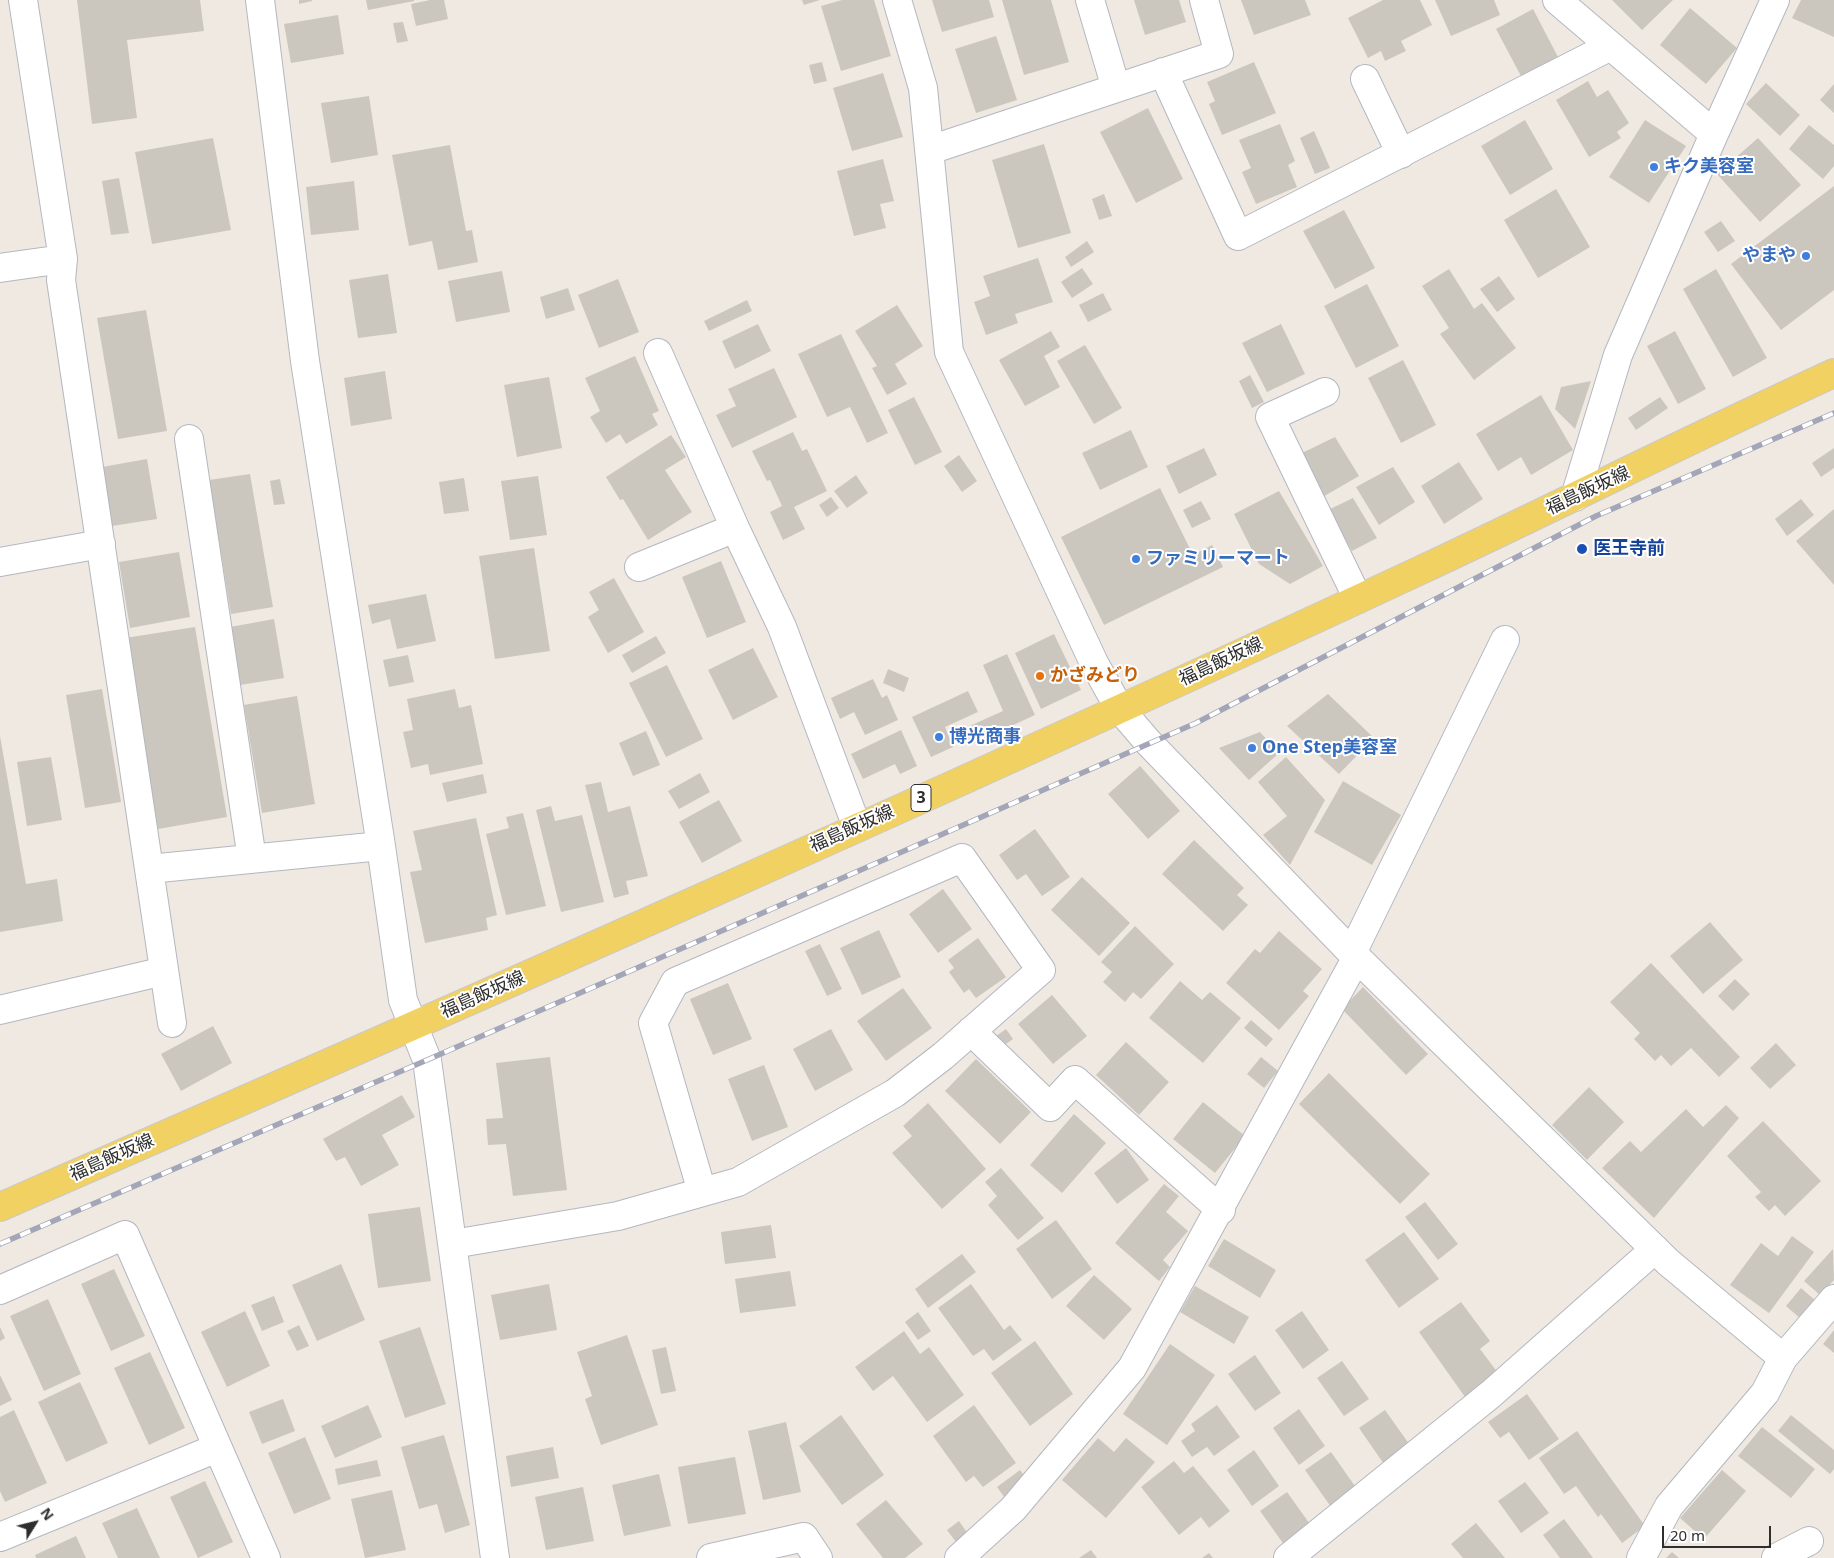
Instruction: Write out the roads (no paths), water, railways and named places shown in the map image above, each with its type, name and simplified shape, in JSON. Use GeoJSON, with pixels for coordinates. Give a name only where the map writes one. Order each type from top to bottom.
{"type":"FeatureCollection","features":[{"type":"Feature","properties":{"kind":"main road","name":"福島飯坂線"},"geometry":{"type":"LineString","coordinates":[[0,1207],[415,1026],[1120,708],[1575,497],[1834,373]]}},
{"type":"Feature","properties":{"kind":"street"},"geometry":{"type":"LineString","coordinates":[[23,0],[63,259],[61,280],[172,1023]]}},
{"type":"Feature","properties":{"kind":"street"},"geometry":{"type":"LineString","coordinates":[[260,0],[305,361],[381,846],[403,1000],[427,1060],[494,1558]]}},
{"type":"Feature","properties":{"kind":"street"},"geometry":{"type":"LineString","coordinates":[[897,0],[924,88],[948,352],[1094,663],[1120,708],[1148,742],[1355,955],[1655,1249],[1783,1358]]}},
{"type":"Feature","properties":{"kind":"street"},"geometry":{"type":"LineString","coordinates":[[1090,0],[1116,88]]}},
{"type":"Feature","properties":{"kind":"street"},"geometry":{"type":"LineString","coordinates":[[930,150],[1219,54],[1204,0]]}},
{"type":"Feature","properties":{"kind":"street"},"geometry":{"type":"LineString","coordinates":[[1557,0],[1609,48],[1714,134]]}},
{"type":"Feature","properties":{"kind":"street"},"geometry":{"type":"LineString","coordinates":[[1575,497],[1618,355],[1714,134],[1775,0]]}},
{"type":"Feature","properties":{"kind":"street"},"geometry":{"type":"LineString","coordinates":[[1163,72],[1238,236],[1609,48]]}},
{"type":"Feature","properties":{"kind":"street"},"geometry":{"type":"LineString","coordinates":[[1365,79],[1401,154]]}},
{"type":"Feature","properties":{"kind":"street"},"geometry":{"type":"LineString","coordinates":[[0,268],[63,259]]}},
{"type":"Feature","properties":{"kind":"street"},"geometry":{"type":"LineString","coordinates":[[658,353],[735,528],[782,627],[857,827]]}},
{"type":"Feature","properties":{"kind":"street"},"geometry":{"type":"LineString","coordinates":[[1325,392],[1270,417],[1358,598]]}},
{"type":"Feature","properties":{"kind":"street"},"geometry":{"type":"LineString","coordinates":[[189,439],[252,859]]}},
{"type":"Feature","properties":{"kind":"street"},"geometry":{"type":"LineString","coordinates":[[639,567],[735,528]]}},
{"type":"Feature","properties":{"kind":"street"},"geometry":{"type":"LineString","coordinates":[[0,562],[101,544]]}},
{"type":"Feature","properties":{"kind":"street"},"geometry":{"type":"LineString","coordinates":[[976,1553],[1132,1368],[1221,1210],[1355,955],[1505,640]]}},
{"type":"Feature","properties":{"kind":"street"},"geometry":{"type":"LineString","coordinates":[[149,869],[381,846]]}},
{"type":"Feature","properties":{"kind":"street"},"geometry":{"type":"LineString","coordinates":[[453,1244],[618,1216],[738,1182],[895,1092],[971,1031],[1041,970],[962,858],[675,982],[653,1023],[702,1192]]}},
{"type":"Feature","properties":{"kind":"street"},"geometry":{"type":"LineString","coordinates":[[0,1010],[164,971]]}},
{"type":"Feature","properties":{"kind":"street"},"geometry":{"type":"LineString","coordinates":[[971,1031],[1050,1107],[1076,1080],[1221,1210]]}},
{"type":"Feature","properties":{"kind":"street"},"geometry":{"type":"LineString","coordinates":[[0,1290],[125,1235],[266,1558]]}},
{"type":"Feature","properties":{"kind":"street"},"geometry":{"type":"LineString","coordinates":[[1288,1558],[1492,1394],[1655,1249]]}},
{"type":"Feature","properties":{"kind":"street"},"geometry":{"type":"LineString","coordinates":[[1641,1558],[1669,1506],[1765,1393],[1783,1358],[1834,1299]]}},
{"type":"Feature","properties":{"kind":"street"},"geometry":{"type":"LineString","coordinates":[[0,1537],[217,1448]]}},
{"type":"Feature","properties":{"kind":"street"},"geometry":{"type":"LineString","coordinates":[[711,1558],[804,1537],[818,1558]]}},
{"type":"Feature","properties":{"kind":"street"},"geometry":{"type":"LineString","coordinates":[[1776,1558],[1809,1540]]}},
{"type":"Feature","properties":{"kind":"railway"},"geometry":{"type":"LineString","coordinates":[[0,1244],[427,1060],[1196,723],[1596,516],[1834,413]]}},
{"type":"Feature","properties":{"kind":"place","name":"キク美容室"},"geometry":{"type":"Point","coordinates":[1654,167]}},
{"type":"Feature","properties":{"kind":"place","name":"やまや"},"geometry":{"type":"Point","coordinates":[1806,256]}},
{"type":"Feature","properties":{"kind":"place","name":"医王寺前"},"geometry":{"type":"Point","coordinates":[1582,549]}},
{"type":"Feature","properties":{"kind":"place","name":"ファミリーマート"},"geometry":{"type":"Point","coordinates":[1136,559]}},
{"type":"Feature","properties":{"kind":"place","name":"かざみどり"},"geometry":{"type":"Point","coordinates":[1040,676]}},
{"type":"Feature","properties":{"kind":"place","name":"博光商事"},"geometry":{"type":"Point","coordinates":[939,737]}},
{"type":"Feature","properties":{"kind":"place","name":"One Step美容室"},"geometry":{"type":"Point","coordinates":[1252,748]}}]}
